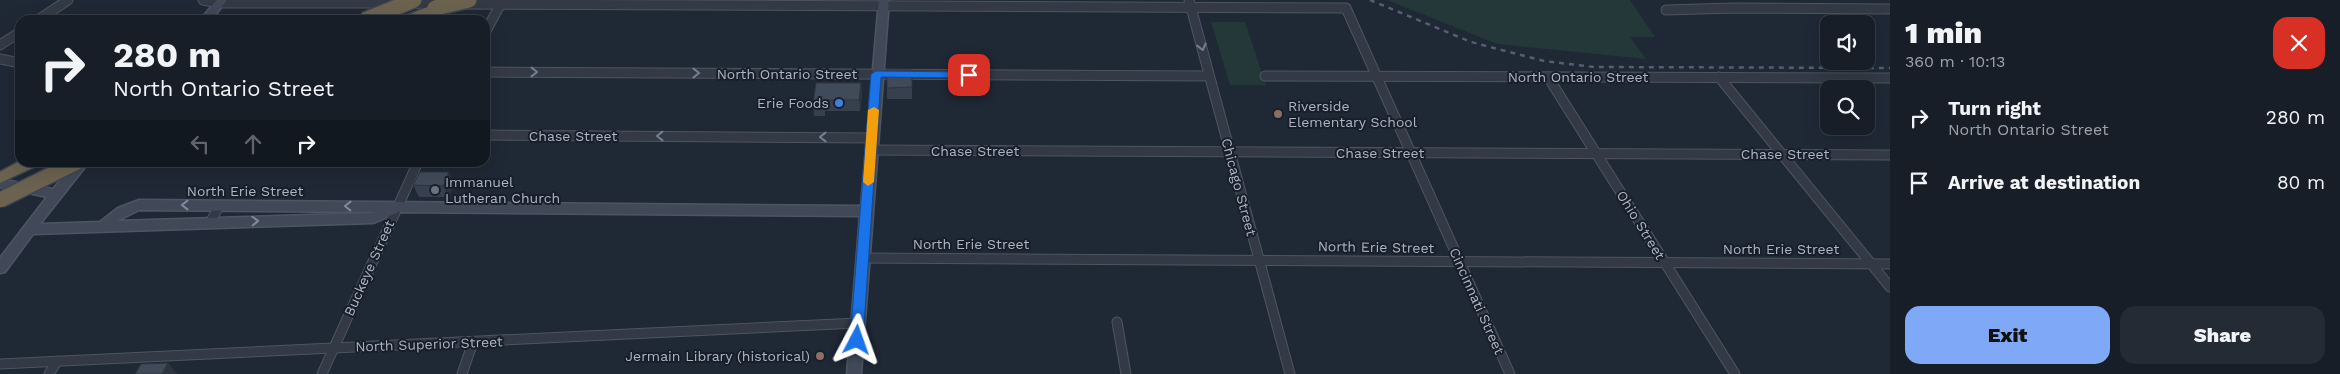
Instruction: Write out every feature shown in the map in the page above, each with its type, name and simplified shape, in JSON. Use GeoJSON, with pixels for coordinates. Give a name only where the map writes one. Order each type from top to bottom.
{"type":"FeatureCollection","features":[{"type":"Feature","properties":{"kind":"highway"},"geometry":{"type":"LineString","coordinates":[[368,15],[403,0]]}},
{"type":"Feature","properties":{"kind":"highway"},"geometry":{"type":"LineString","coordinates":[[378,15],[414,0]]}},
{"type":"Feature","properties":{"kind":"highway"},"geometry":{"type":"LineString","coordinates":[[418,15],[454,0]]}},
{"type":"Feature","properties":{"kind":"highway"},"geometry":{"type":"LineString","coordinates":[[434,8],[469,0]]}},
{"type":"Feature","properties":{"kind":"highway"},"geometry":{"type":"LineString","coordinates":[[0,178],[22,167]]}},
{"type":"Feature","properties":{"kind":"highway"},"geometry":{"type":"LineString","coordinates":[[0,200],[67,167]]}},
{"type":"Feature","properties":{"kind":"street"},"geometry":{"type":"LineString","coordinates":[[46,15],[68,0]]}},
{"type":"Feature","properties":{"kind":"street"},"geometry":{"type":"LineString","coordinates":[[203,0],[220,2],[500,5],[623,2],[1190,4]]}},
{"type":"Feature","properties":{"kind":"street"},"geometry":{"type":"LineString","coordinates":[[209,15],[220,2]]}},
{"type":"Feature","properties":{"kind":"street"},"geometry":{"type":"LineString","coordinates":[[854,374],[870,150],[883,3]]}},
{"type":"Feature","properties":{"kind":"street","name":"Cincinnati Street"},"geometry":{"type":"LineString","coordinates":[[1190,4],[1346,8],[1510,374]]}},
{"type":"Feature","properties":{"kind":"street","name":"Chicago Street"},"geometry":{"type":"LineString","coordinates":[[1190,4],[1290,374]]}},
{"type":"Feature","properties":{"kind":"street"},"geometry":{"type":"LineString","coordinates":[[490,24],[500,5]]}},
{"type":"Feature","properties":{"kind":"street"},"geometry":{"type":"LineString","coordinates":[[1666,10],[1734,8],[1890,9]]}},
{"type":"Feature","properties":{"kind":"street"},"geometry":{"type":"LineString","coordinates":[[0,45],[15,35]]}},
{"type":"Feature","properties":{"kind":"street"},"geometry":{"type":"LineString","coordinates":[[0,59],[15,62]]}},
{"type":"Feature","properties":{"kind":"street","name":"North Ontario Street"},"geometry":{"type":"LineString","coordinates":[[490,72],[1209,76]]}},
{"type":"Feature","properties":{"kind":"street","name":"North Ontario Street"},"geometry":{"type":"LineString","coordinates":[[1266,76],[1889,79]]}},
{"type":"Feature","properties":{"kind":"street","name":"Ohio Street"},"geometry":{"type":"LineString","coordinates":[[1548,77],[1735,374]]}},
{"type":"Feature","properties":{"kind":"street"},"geometry":{"type":"LineString","coordinates":[[1719,77],[1890,287]]}},
{"type":"Feature","properties":{"kind":"street","name":"Chase Street"},"geometry":{"type":"LineString","coordinates":[[490,135],[872,138]]}},
{"type":"Feature","properties":{"kind":"street","name":"Chase Street"},"geometry":{"type":"LineString","coordinates":[[870,150],[1890,155]]}},
{"type":"Feature","properties":{"kind":"street"},"geometry":{"type":"LineString","coordinates":[[2,262],[79,167]]}},
{"type":"Feature","properties":{"kind":"street","name":"Buckeye Street"},"geometry":{"type":"LineString","coordinates":[[322,374],[416,167]]}},
{"type":"Feature","properties":{"kind":"street"},"geometry":{"type":"LineString","coordinates":[[0,183],[56,194]]}},
{"type":"Feature","properties":{"kind":"street","name":"North Erie Street"},"geometry":{"type":"LineString","coordinates":[[102,228],[115,214],[126,208],[139,205],[866,211]]}},
{"type":"Feature","properties":{"kind":"street"},"geometry":{"type":"LineString","coordinates":[[210,223],[219,206]]}},
{"type":"Feature","properties":{"kind":"street","name":"North Erie Street"},"geometry":{"type":"LineString","coordinates":[[29,229],[373,218],[396,208]]}},
{"type":"Feature","properties":{"kind":"street","name":"North Erie Street"},"geometry":{"type":"LineString","coordinates":[[862,258],[1460,263],[1890,264]]}},
{"type":"Feature","properties":{"kind":"street"},"geometry":{"type":"LineString","coordinates":[[1117,322],[1126,374]]}},
{"type":"Feature","properties":{"kind":"street","name":"North Superior Street"},"geometry":{"type":"LineString","coordinates":[[0,364],[858,323]]}},
{"type":"Feature","properties":{"kind":"street"},"geometry":{"type":"LineString","coordinates":[[462,374],[473,342]]}},
{"type":"Feature","properties":{"kind":"street"},"geometry":{"type":"LineString","coordinates":[[49,374],[57,361]]}},
{"type":"Feature","properties":{"kind":"shaded area"},"geometry":{"type":"Polygon","coordinates":[[[1387,0],[1630,0],[1655,37],[1630,37],[1646,59],[1497,44],[1387,0]]]}},
{"type":"Feature","properties":{"kind":"shaded area"},"geometry":{"type":"Polygon","coordinates":[[[1211,22],[1245,22],[1266,85],[1230,85],[1211,22]]]}},
{"type":"Feature","properties":{"kind":"building"},"geometry":{"type":"Polygon","coordinates":[[[887,70],[912,70],[912,87],[887,88],[887,70]]]}},
{"type":"Feature","properties":{"kind":"building"},"geometry":{"type":"Polygon","coordinates":[[[816,83],[861,83],[859,100],[824,100],[824,105],[813,104],[816,83]]]}},
{"type":"Feature","properties":{"kind":"building"},"geometry":{"type":"Polygon","coordinates":[[[420,172],[449,172],[443,186],[413,185],[420,172]]]}},
{"type":"Feature","properties":{"kind":"building"},"geometry":{"type":"Polygon","coordinates":[[[168,363],[162,374],[135,374],[141,364],[168,363]]]}},
{"type":"Feature","properties":{"kind":"railway"},"geometry":{"type":"LineString","coordinates":[[1370,0],[1471,42],[1544,61],[1594,67],[1890,68]]}},
{"type":"Feature","properties":{"kind":"slow traffic"},"geometry":{"type":"LineString","coordinates":[[868,182],[874,110]]}},
{"type":"Feature","properties":{"kind":"place","name":"Erie Foods"},"geometry":{"type":"Point","coordinates":[839,103]}},
{"type":"Feature","properties":{"kind":"place","name":"Riverside Elementary School"},"geometry":{"type":"Point","coordinates":[1278,114]}},
{"type":"Feature","properties":{"kind":"place","name":"Immanuel Lutheran Church"},"geometry":{"type":"Point","coordinates":[435,190]}},
{"type":"Feature","properties":{"kind":"place","name":"Jermain Library (historical)"},"geometry":{"type":"Point","coordinates":[820,356]}},
{"type":"Feature","properties":{"kind":"route"},"geometry":{"type":"LineString","coordinates":[[857,340],[876,74],[969,75]]}}]}
